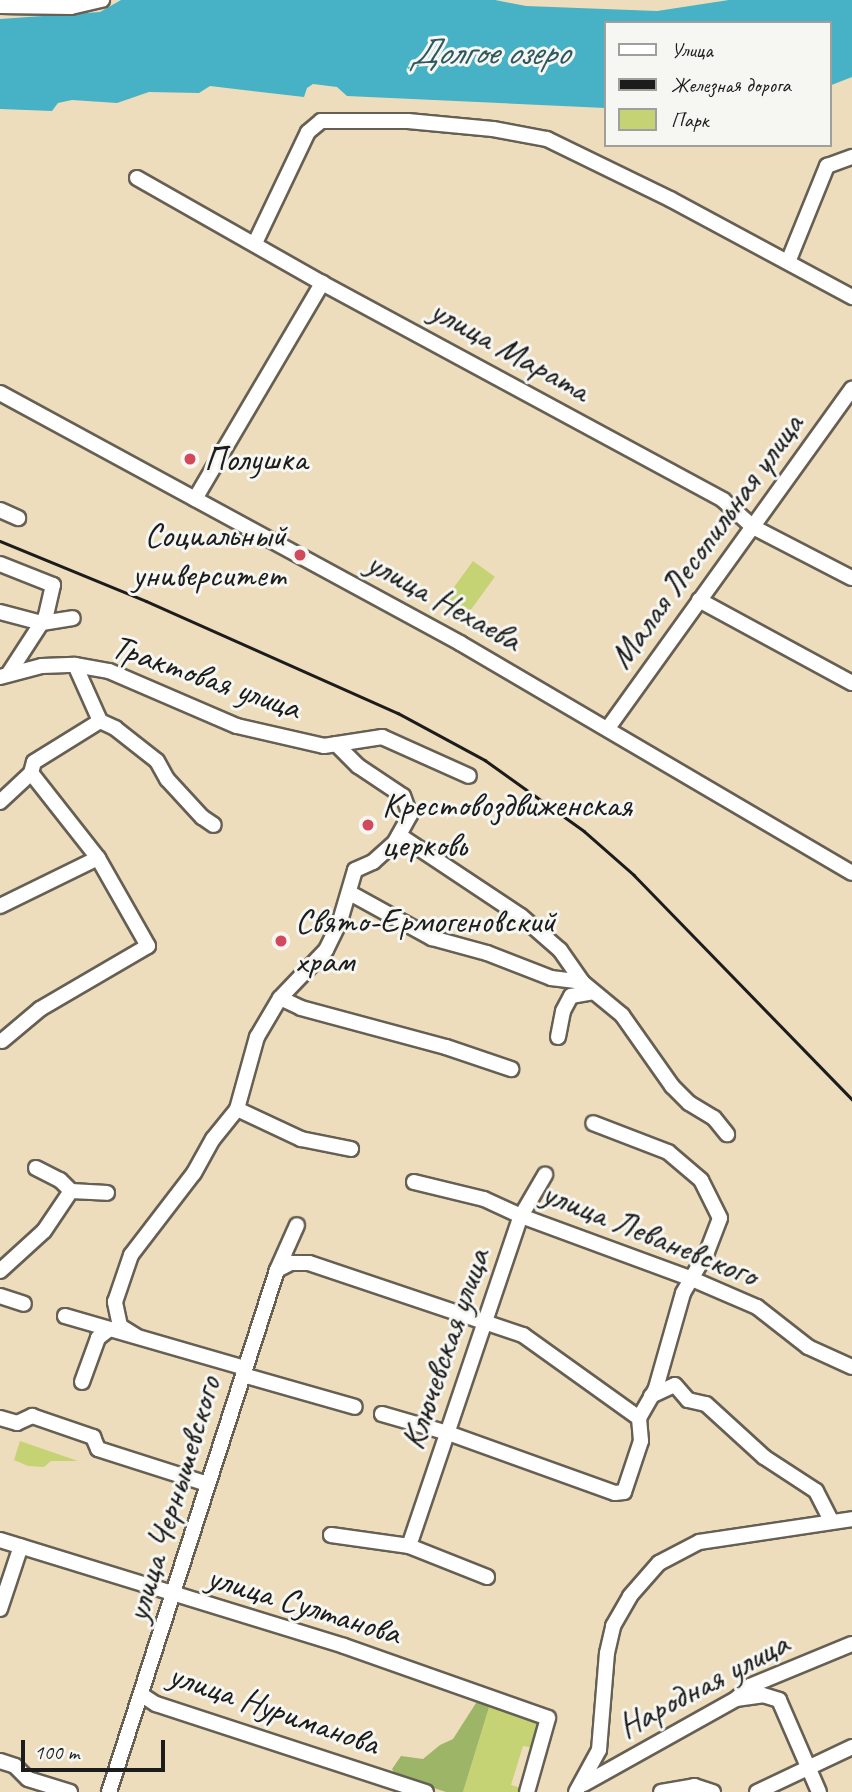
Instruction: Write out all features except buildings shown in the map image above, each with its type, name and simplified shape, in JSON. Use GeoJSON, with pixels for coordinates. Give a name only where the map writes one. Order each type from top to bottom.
{"type":"FeatureCollection","features":[{"type":"Feature","properties":{"kind":"street"},"geometry":{"type":"LineString","coordinates":[[0,6],[71,7],[102,0]]}},
{"type":"Feature","properties":{"kind":"street"},"geometry":{"type":"LineString","coordinates":[[255,243],[308,132],[321,121],[408,121],[493,129],[547,139],[670,199],[852,297]]}},
{"type":"Feature","properties":{"kind":"street"},"geometry":{"type":"LineString","coordinates":[[788,262],[827,166],[852,157]]}},
{"type":"Feature","properties":{"kind":"street","name":"улица Марата"},"geometry":{"type":"LineString","coordinates":[[136,178],[322,283],[723,500],[753,527],[852,578]]}},
{"type":"Feature","properties":{"kind":"street"},"geometry":{"type":"LineString","coordinates":[[195,499],[322,283]]}},
{"type":"Feature","properties":{"kind":"street","name":"Малая Лесопильная улица"},"geometry":{"type":"LineString","coordinates":[[608,728],[852,388]]}},
{"type":"Feature","properties":{"kind":"street","name":"улица Нехаева"},"geometry":{"type":"LineString","coordinates":[[0,393],[460,643],[852,873]]}},
{"type":"Feature","properties":{"kind":"street"},"geometry":{"type":"LineString","coordinates":[[0,510],[19,518]]}},
{"type":"Feature","properties":{"kind":"street"},"geometry":{"type":"LineString","coordinates":[[0,564],[53,585],[41,623],[4,675]]}},
{"type":"Feature","properties":{"kind":"street"},"geometry":{"type":"LineString","coordinates":[[699,600],[852,683]]}},
{"type":"Feature","properties":{"kind":"street"},"geometry":{"type":"LineString","coordinates":[[0,612],[41,623],[72,618]]}},
{"type":"Feature","properties":{"kind":"street"},"geometry":{"type":"LineString","coordinates":[[75,665],[100,721],[115,728],[157,761],[167,779],[202,817],[214,825]]}},
{"type":"Feature","properties":{"kind":"street","name":"Трактовая улица"},"geometry":{"type":"LineString","coordinates":[[4,675],[42,666],[75,665],[109,671],[237,726],[324,746],[382,737],[469,776]]}},
{"type":"Feature","properties":{"kind":"street"},"geometry":{"type":"LineString","coordinates":[[0,802],[31,773],[34,762],[100,721]]}},
{"type":"Feature","properties":{"kind":"street"},"geometry":{"type":"LineString","coordinates":[[136,1336],[120,1326],[115,1302],[131,1255],[188,1181],[213,1139],[237,1109],[257,1037],[281,998],[326,950],[350,893],[355,870],[373,862],[399,835],[410,815],[403,796],[358,766],[336,744]]}},
{"type":"Feature","properties":{"kind":"street"},"geometry":{"type":"LineString","coordinates":[[2,1041],[40,1009],[148,946],[98,858],[31,773]]}},
{"type":"Feature","properties":{"kind":"street"},"geometry":{"type":"LineString","coordinates":[[399,835],[521,916],[560,950],[582,982],[622,1016],[672,1086],[689,1103],[714,1118],[727,1134]]}},
{"type":"Feature","properties":{"kind":"street"},"geometry":{"type":"LineString","coordinates":[[0,906],[98,858]]}},
{"type":"Feature","properties":{"kind":"street"},"geometry":{"type":"LineString","coordinates":[[350,893],[432,938],[487,953],[551,978],[582,982]]}},
{"type":"Feature","properties":{"kind":"street"},"geometry":{"type":"LineString","coordinates":[[558,1037],[571,996],[594,992]]}},
{"type":"Feature","properties":{"kind":"street"},"geometry":{"type":"LineString","coordinates":[[281,998],[301,1008],[446,1047],[511,1069]]}},
{"type":"Feature","properties":{"kind":"street"},"geometry":{"type":"LineString","coordinates":[[237,1109],[300,1139],[351,1149]]}},
{"type":"Feature","properties":{"kind":"street"},"geometry":{"type":"LineString","coordinates":[[382,1414],[448,1433],[615,1493],[624,1492],[641,1441],[639,1418],[651,1396],[683,1293],[707,1252],[720,1218],[701,1180],[668,1152],[593,1123]]}},
{"type":"Feature","properties":{"kind":"street"},"geometry":{"type":"LineString","coordinates":[[36,1168],[60,1180],[71,1191],[107,1193]]}},
{"type":"Feature","properties":{"kind":"street","name":"Ключевская улица"},"geometry":{"type":"LineString","coordinates":[[409,1546],[521,1216],[545,1175]]}},
{"type":"Feature","properties":{"kind":"street","name":"улица Леваневского"},"geometry":{"type":"LineString","coordinates":[[414,1182],[465,1192],[521,1216],[692,1279],[757,1307],[808,1348],[852,1367]]}},
{"type":"Feature","properties":{"kind":"street"},"geometry":{"type":"LineString","coordinates":[[0,1272],[44,1231],[71,1191]]}},
{"type":"Feature","properties":{"kind":"street","name":"улица Чернышевского"},"geometry":{"type":"LineString","coordinates":[[109,1792],[277,1270],[297,1225]]}},
{"type":"Feature","properties":{"kind":"street"},"geometry":{"type":"LineString","coordinates":[[277,1270],[291,1263],[309,1263],[486,1320],[523,1335],[639,1418]]}},
{"type":"Feature","properties":{"kind":"street"},"geometry":{"type":"LineString","coordinates":[[0,1296],[24,1304]]}},
{"type":"Feature","properties":{"kind":"street"},"geometry":{"type":"LineString","coordinates":[[65,1316],[107,1331],[136,1336],[355,1407]]}},
{"type":"Feature","properties":{"kind":"street"},"geometry":{"type":"LineString","coordinates":[[82,1382],[98,1338],[107,1331]]}},
{"type":"Feature","properties":{"kind":"street"},"geometry":{"type":"LineString","coordinates":[[651,1396],[675,1385],[688,1400],[706,1404],[764,1457],[816,1491],[831,1521]]}},
{"type":"Feature","properties":{"kind":"street"},"geometry":{"type":"LineString","coordinates":[[0,1419],[17,1423],[32,1416],[93,1437],[98,1450],[208,1484]]}},
{"type":"Feature","properties":{"kind":"street"},"geometry":{"type":"LineString","coordinates":[[580,1788],[599,1750],[607,1653],[613,1626],[630,1596],[659,1563],[698,1542],[852,1519]]}},
{"type":"Feature","properties":{"kind":"street"},"geometry":{"type":"LineString","coordinates":[[331,1535],[409,1546],[487,1577]]}},
{"type":"Feature","properties":{"kind":"street","name":"улица Султанова"},"geometry":{"type":"LineString","coordinates":[[0,1540],[344,1646],[548,1718],[527,1792]]}},
{"type":"Feature","properties":{"kind":"street"},"geometry":{"type":"LineString","coordinates":[[0,1609],[21,1546]]}},
{"type":"Feature","properties":{"kind":"street","name":"Народная улица"},"geometry":{"type":"LineString","coordinates":[[580,1788],[736,1699],[750,1686],[852,1644]]}},
{"type":"Feature","properties":{"kind":"street","name":"улица Нуриманова"},"geometry":{"type":"LineString","coordinates":[[142,1695],[156,1704],[426,1792]]}},
{"type":"Feature","properties":{"kind":"street"},"geometry":{"type":"LineString","coordinates":[[736,1699],[763,1695],[779,1700],[819,1792]]}},
{"type":"Feature","properties":{"kind":"street"},"geometry":{"type":"LineString","coordinates":[[757,1792],[852,1747]]}},
{"type":"Feature","properties":{"kind":"street"},"geometry":{"type":"LineString","coordinates":[[0,1761],[15,1766],[28,1779],[70,1792]]}},
{"type":"Feature","properties":{"kind":"street"},"geometry":{"type":"LineString","coordinates":[[661,1792],[694,1786],[713,1792]]}},
{"type":"Feature","properties":{"kind":"green space"},"geometry":{"type":"Polygon","coordinates":[[[473,561],[495,577],[466,617],[444,601],[473,561]]]}},
{"type":"Feature","properties":{"kind":"green space"},"geometry":{"type":"Polygon","coordinates":[[[20,1441],[78,1461],[51,1461],[44,1467],[28,1466],[14,1460],[20,1441]]]}},
{"type":"Feature","properties":{"kind":"green space"},"geometry":{"type":"Polygon","coordinates":[[[481,1701],[490,1704],[463,1792],[446,1792],[396,1776],[392,1769],[401,1756],[423,1759],[440,1745],[453,1739],[476,1703],[481,1701]]]}},
{"type":"Feature","properties":{"kind":"green space"},"geometry":{"type":"Polygon","coordinates":[[[490,1704],[542,1719],[534,1748],[523,1746],[511,1785],[522,1788],[520,1792],[463,1792],[490,1704]]]}},
{"type":"Feature","properties":{"kind":"water","name":"Долгое озеро"},"geometry":{"type":"Polygon","coordinates":[[[121,0],[495,0],[526,6],[657,11],[729,0],[852,0],[852,77],[831,85],[831,21],[604,21],[604,108],[347,96],[337,87],[313,84],[307,88],[304,97],[210,86],[199,93],[149,92],[117,103],[72,100],[58,103],[52,111],[0,109],[0,19],[100,12],[121,0]]]}},
{"type":"Feature","properties":{"kind":"railway"},"geometry":{"type":"LineString","coordinates":[[0,541],[146,601],[398,713],[485,760],[584,831],[634,875],[852,1099]]}},
{"type":"Feature","properties":{"kind":"place","name":"Полушка"},"geometry":{"type":"Point","coordinates":[190,459]}},
{"type":"Feature","properties":{"kind":"place","name":"Социальный университет"},"geometry":{"type":"Point","coordinates":[300,555]}},
{"type":"Feature","properties":{"kind":"place","name":"Крестовоздвиженская церковь"},"geometry":{"type":"Point","coordinates":[368,825]}},
{"type":"Feature","properties":{"kind":"place","name":"Свято-Ермогеновский храм"},"geometry":{"type":"Point","coordinates":[281,941]}}]}
